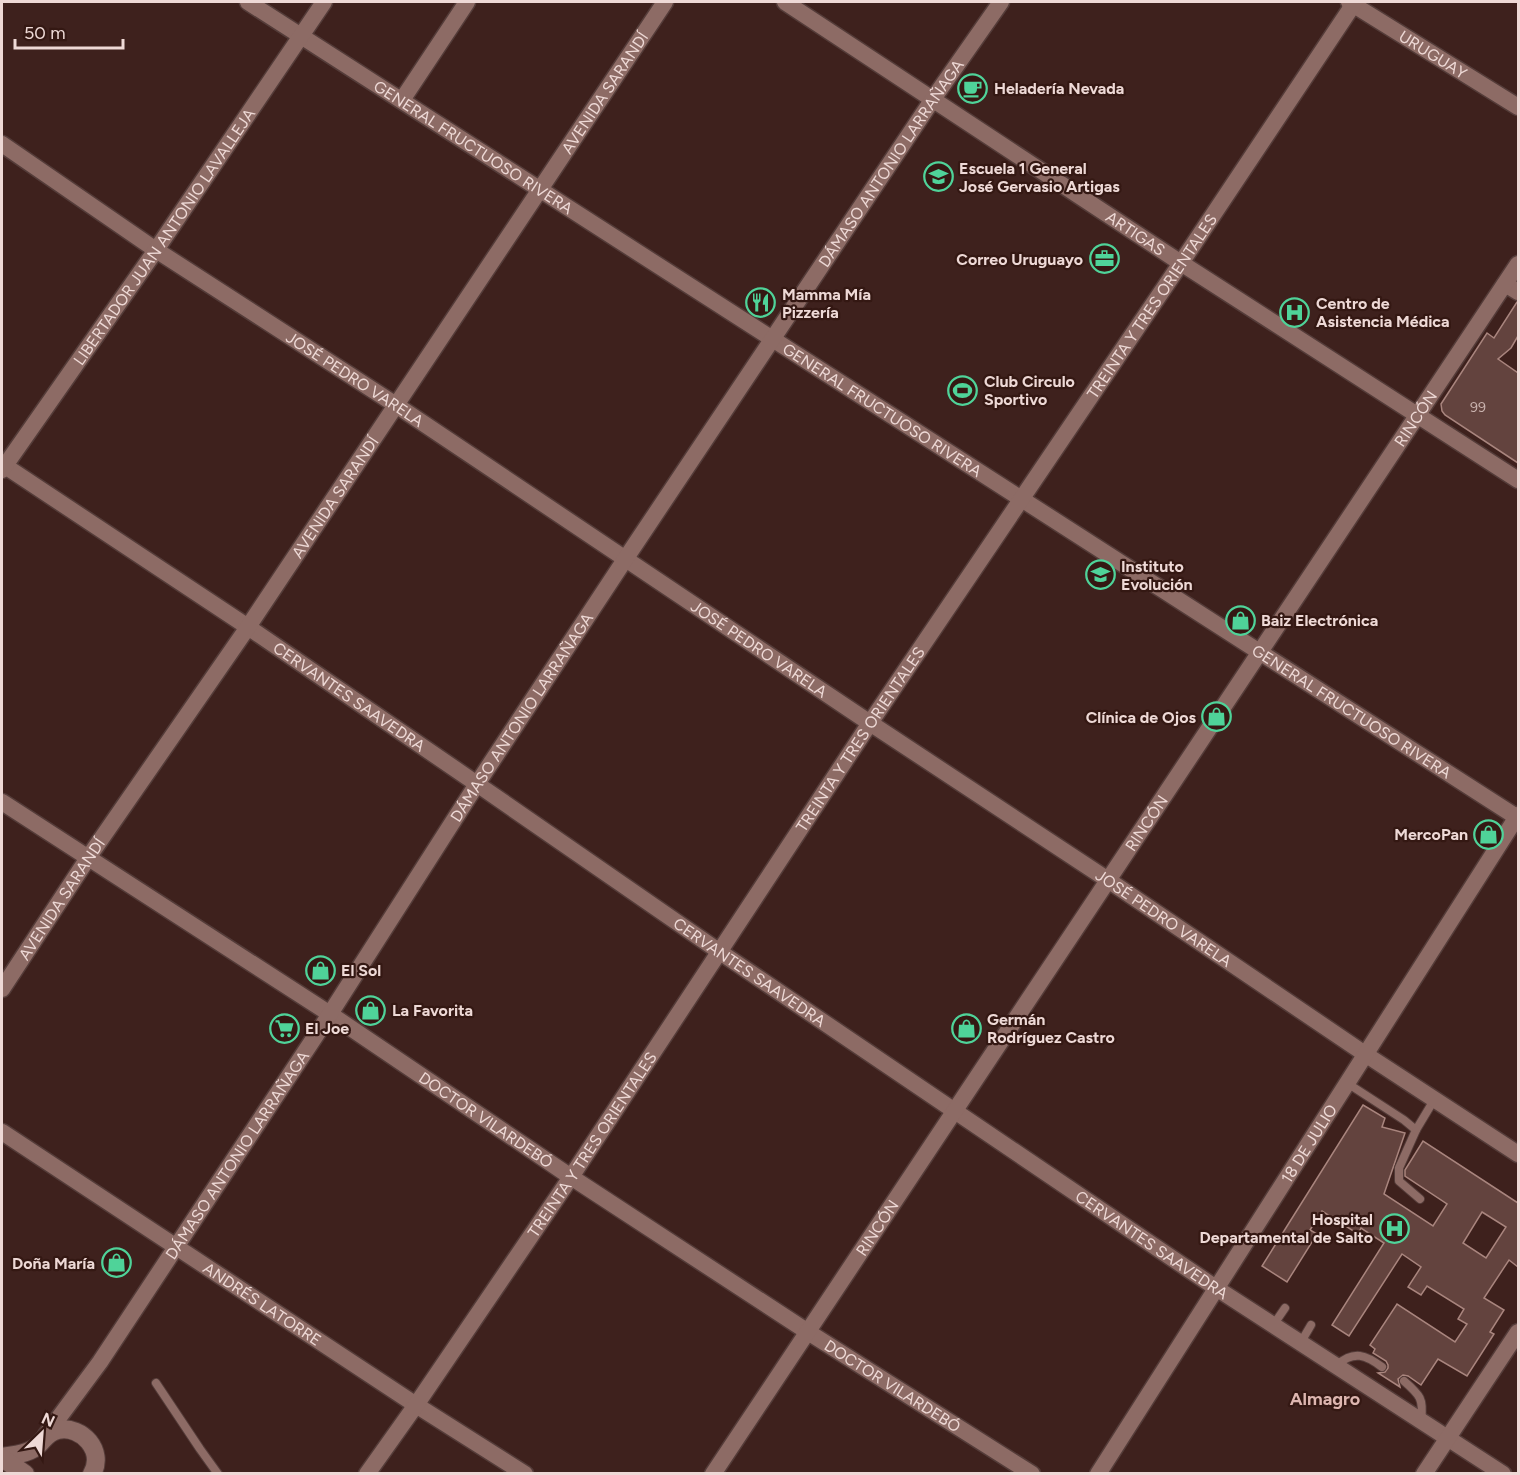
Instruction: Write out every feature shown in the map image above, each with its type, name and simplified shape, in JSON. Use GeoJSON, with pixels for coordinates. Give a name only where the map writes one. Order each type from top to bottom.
{"type":"FeatureCollection","features":[{"type":"Feature","properties":{"kind":"street","name":"GENERAL FRUCTUOSO RIVERA"},"geometry":{"type":"LineString","coordinates":[[248,2],[1518,816]]}},
{"type":"Feature","properties":{"kind":"street","name":"LIBERTADOR JUAN ANTONIO LAVALLEJA"},"geometry":{"type":"LineString","coordinates":[[2,467],[156,250],[324,2]]}},
{"type":"Feature","properties":{"kind":"street"},"geometry":{"type":"LineString","coordinates":[[402,100],[466,2]]}},
{"type":"Feature","properties":{"kind":"street","name":"AVENIDA SARANDÍ"},"geometry":{"type":"LineString","coordinates":[[2,989],[88,858],[248,627],[665,2]]}},
{"type":"Feature","properties":{"kind":"street","name":"ARTIGAS"},"geometry":{"type":"LineString","coordinates":[[784,2],[1181,263],[1518,480]]}},
{"type":"Feature","properties":{"kind":"street","name":"DÁMASO ANTONIO LARRAÑAGA"},"geometry":{"type":"LineString","coordinates":[[41,1442],[100,1362],[330,1014],[477,784],[626,558],[933,99],[1001,2]]}},
{"type":"Feature","properties":{"kind":"street","name":"URUGUAY"},"geometry":{"type":"LineString","coordinates":[[1352,2],[1518,107]]}},
{"type":"Feature","properties":{"kind":"street","name":"TREINTA Y TRES ORIENTALES"},"geometry":{"type":"LineString","coordinates":[[367,1473],[571,1177],[870,723],[1181,263],[1352,2]]}},
{"type":"Feature","properties":{"kind":"street","name":"JOSÉ PEDRO VARELA"},"geometry":{"type":"LineString","coordinates":[[2,144],[156,250],[396,405],[1518,1154]]}},
{"type":"Feature","properties":{"kind":"street","name":"RINCÓN"},"geometry":{"type":"LineString","coordinates":[[713,1473],[1417,416],[1512,288],[1518,264]]}},
{"type":"Feature","properties":{"kind":"street","name":"CERVANTES SAAVEDRA"},"geometry":{"type":"LineString","coordinates":[[2,467],[248,627],[720,952],[1216,1288],[1503,1473]]}},
{"type":"Feature","properties":{"kind":"street","name":"DOCTOR VILARDEBÓ"},"geometry":{"type":"LineString","coordinates":[[2,802],[330,1014],[571,1177],[808,1332],[1032,1473]]}},
{"type":"Feature","properties":{"kind":"street","name":"18 DE JULIO"},"geometry":{"type":"LineString","coordinates":[[1098,1473],[1518,816]]}},
{"type":"Feature","properties":{"kind":"street","name":"ANDRÉS LATORRE"},"geometry":{"type":"LineString","coordinates":[[2,1132],[416,1405],[525,1473]]}},
{"type":"Feature","properties":{"kind":"street"},"geometry":{"type":"LineString","coordinates":[[1424,1473],[1518,1332]]}},
{"type":"Feature","properties":{"kind":"street"},"geometry":{"type":"LineString","coordinates":[[2,1457],[22,1454],[59,1429],[70,1429],[82,1434],[94,1449],[95,1472]]}},
{"type":"Feature","properties":{"kind":"street"},"geometry":{"type":"LineString","coordinates":[[2,1457],[27,1473],[33,1466],[41,1442]]}},
{"type":"Feature","properties":{"kind":"lane"},"geometry":{"type":"LineString","coordinates":[[1347,1083],[1416,1130]]}},
{"type":"Feature","properties":{"kind":"lane"},"geometry":{"type":"LineString","coordinates":[[1420,1199],[1399,1181],[1399,1168],[1416,1130],[1434,1100]]}},
{"type":"Feature","properties":{"kind":"lane"},"geometry":{"type":"LineString","coordinates":[[1274,1324],[1285,1308]]}},
{"type":"Feature","properties":{"kind":"lane"},"geometry":{"type":"LineString","coordinates":[[1301,1342],[1311,1325]]}},
{"type":"Feature","properties":{"kind":"lane"},"geometry":{"type":"LineString","coordinates":[[1337,1365],[1344,1359],[1361,1355],[1372,1359],[1382,1367]]}},
{"type":"Feature","properties":{"kind":"lane"},"geometry":{"type":"LineString","coordinates":[[1404,1381],[1423,1403],[1421,1420]]}},
{"type":"Feature","properties":{"kind":"lane"},"geometry":{"type":"LineString","coordinates":[[156,1383],[218,1473]]}},
{"type":"Feature","properties":{"kind":"building"},"geometry":{"type":"Polygon","coordinates":[[[1517,302],[1518,336],[1511,348],[1498,359],[1518,373],[1518,463],[1445,415],[1441,404],[1487,333],[1494,338],[1517,302]]]}},
{"type":"Feature","properties":{"kind":"building"},"geometry":{"type":"Polygon","coordinates":[[[1363,1105],[1385,1118],[1382,1127],[1405,1133],[1384,1194],[1433,1226],[1447,1204],[1405,1176],[1405,1170],[1423,1141],[1518,1203],[1518,1267],[1509,1260],[1484,1298],[1504,1310],[1490,1332],[1494,1334],[1467,1376],[1438,1359],[1421,1385],[1403,1375],[1398,1379],[1400,1387],[1378,1373],[1385,1372],[1388,1365],[1386,1361],[1373,1353],[1375,1349],[1370,1345],[1397,1304],[1455,1342],[1467,1324],[1458,1319],[1464,1309],[1427,1286],[1421,1295],[1408,1287],[1421,1267],[1402,1254],[1349,1336],[1332,1325],[1384,1243],[1361,1228],[1358,1234],[1322,1211],[1310,1230],[1317,1234],[1287,1282],[1262,1266],[1363,1105]],[[1482,1212],[1463,1243],[1486,1258],[1506,1227],[1482,1212]]]}},
{"type":"Feature","properties":{"kind":"place","name":"Heladería Nevada"},"geometry":{"type":"Point","coordinates":[973,88]}},
{"type":"Feature","properties":{"kind":"place","name":"Escuela 1 General José Gervasio Artigas"},"geometry":{"type":"Point","coordinates":[938,177]}},
{"type":"Feature","properties":{"kind":"place","name":"Correo Uruguayo"},"geometry":{"type":"Point","coordinates":[1104,259]}},
{"type":"Feature","properties":{"kind":"place","name":"Mamma Mía Pizzería"},"geometry":{"type":"Point","coordinates":[761,303]}},
{"type":"Feature","properties":{"kind":"place","name":"Centro de Asistencia Médica"},"geometry":{"type":"Point","coordinates":[1295,312]}},
{"type":"Feature","properties":{"kind":"place","name":"Club Circulo Sportivo"},"geometry":{"type":"Point","coordinates":[963,390]}},
{"type":"Feature","properties":{"kind":"place","name":"Instituto Evolución"},"geometry":{"type":"Point","coordinates":[1100,575]}},
{"type":"Feature","properties":{"kind":"place","name":"Baiz Electrónica"},"geometry":{"type":"Point","coordinates":[1240,620]}},
{"type":"Feature","properties":{"kind":"place","name":"Clínica de Ojos"},"geometry":{"type":"Point","coordinates":[1217,717]}},
{"type":"Feature","properties":{"kind":"place","name":"MercoPan"},"geometry":{"type":"Point","coordinates":[1489,834]}},
{"type":"Feature","properties":{"kind":"place","name":"El Sol"},"geometry":{"type":"Point","coordinates":[320,970]}},
{"type":"Feature","properties":{"kind":"place","name":"La Favorita"},"geometry":{"type":"Point","coordinates":[371,1010]}},
{"type":"Feature","properties":{"kind":"place","name":"El Joe"},"geometry":{"type":"Point","coordinates":[284,1028]}},
{"type":"Feature","properties":{"kind":"place","name":"Germán Rodríguez Castro"},"geometry":{"type":"Point","coordinates":[966,1028]}},
{"type":"Feature","properties":{"kind":"place","name":"Hospital Departamental de Salto"},"geometry":{"type":"Point","coordinates":[1394,1228]}},
{"type":"Feature","properties":{"kind":"place","name":"Doña María"},"geometry":{"type":"Point","coordinates":[116,1263]}},
{"type":"Feature","properties":{"kind":"district","name":"Almagro"},"geometry":{"type":"Point","coordinates":[1325,1399]}}]}
